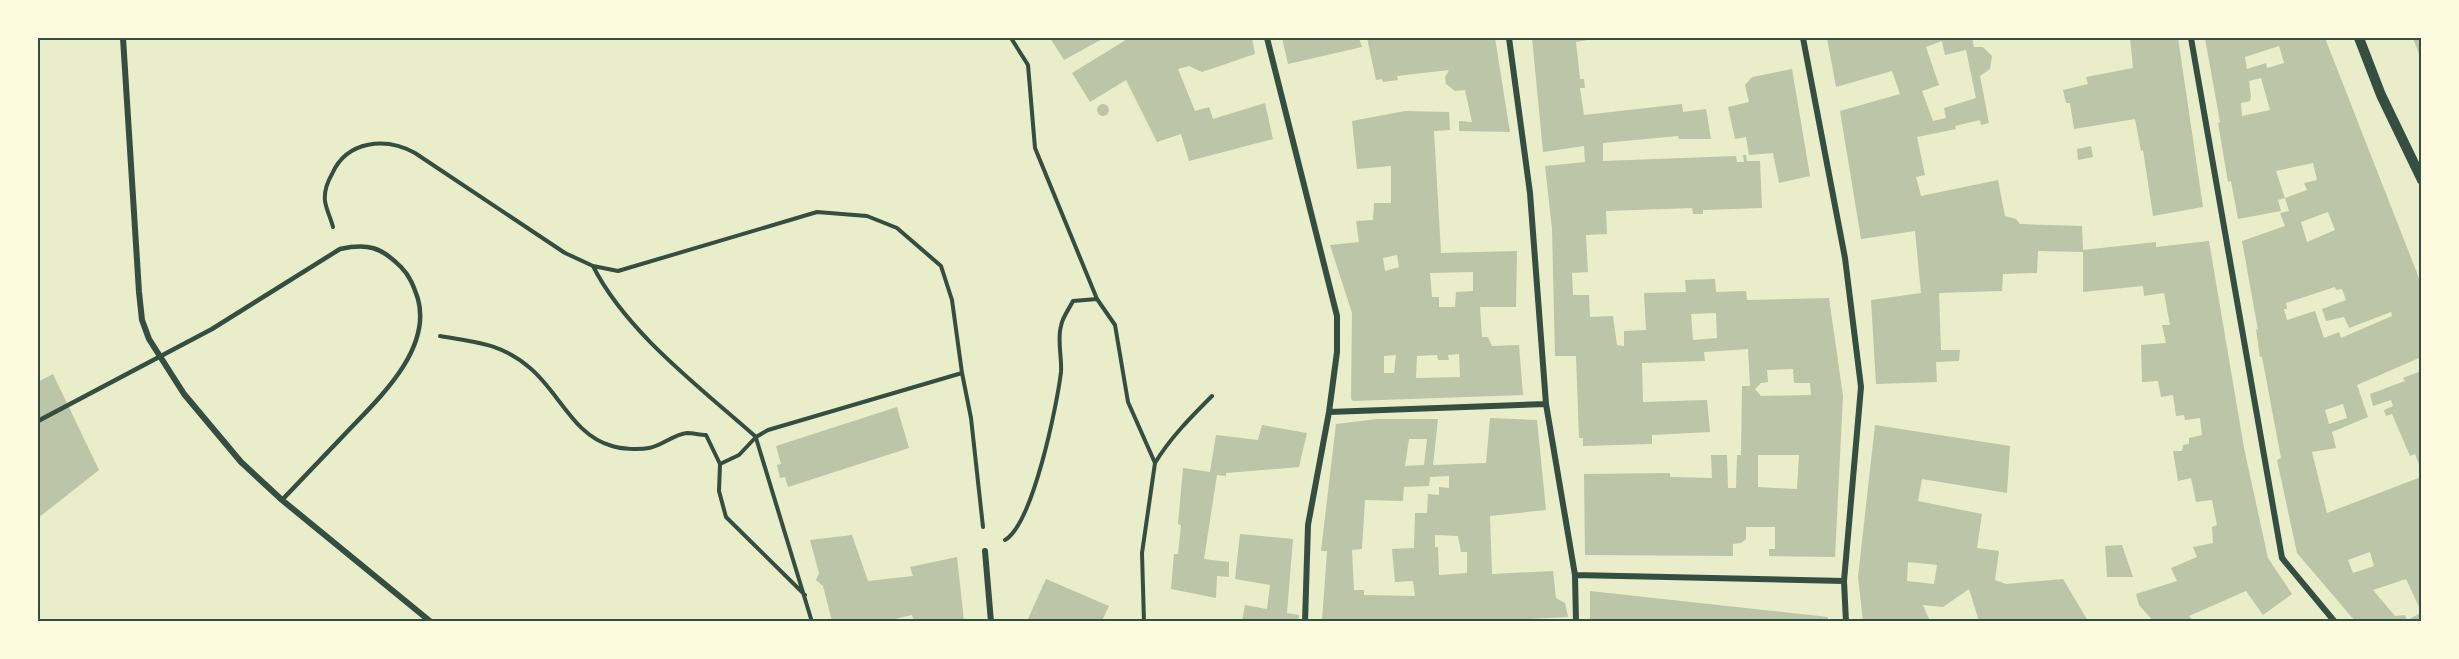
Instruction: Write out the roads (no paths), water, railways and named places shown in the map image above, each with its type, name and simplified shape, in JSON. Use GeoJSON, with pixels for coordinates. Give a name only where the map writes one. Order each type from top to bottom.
{"type":"FeatureCollection","features":[{"type":"Feature","properties":{"kind":"street"},"geometry":{"type":"LineString","coordinates":[[123,38],[142,320],[149,339],[184,394],[241,462],[282,500],[431,621]]}},
{"type":"Feature","properties":{"kind":"street"},"geometry":{"type":"LineString","coordinates":[[1267,38],[1337,316],[1337,352],[1329,412],[1308,525],[1305,621]]}},
{"type":"Feature","properties":{"kind":"street"},"geometry":{"type":"LineString","coordinates":[[1509,38],[1530,193],[1546,404],[1575,574],[1576,621]]}},
{"type":"Feature","properties":{"kind":"street"},"geometry":{"type":"LineString","coordinates":[[1803,38],[1845,258],[1861,387],[1844,581],[1846,621]]}},
{"type":"Feature","properties":{"kind":"street"},"geometry":{"type":"LineString","coordinates":[[2191,38],[2282,558],[2335,621]]}},
{"type":"Feature","properties":{"kind":"street"},"geometry":{"type":"LineString","coordinates":[[2359,38],[2381,95],[2421,180]]}},
{"type":"Feature","properties":{"kind":"street"},"geometry":{"type":"LineString","coordinates":[[1329,412],[1546,404]]}},
{"type":"Feature","properties":{"kind":"street"},"geometry":{"type":"LineString","coordinates":[[985,551],[991,621]]}},
{"type":"Feature","properties":{"kind":"street"},"geometry":{"type":"LineString","coordinates":[[1575,574],[1844,581]]}},
{"type":"Feature","properties":{"kind":"lane"},"geometry":{"type":"LineString","coordinates":[[38,422],[212,329],[340,249],[359,245],[376,248],[392,258],[404,270],[414,286],[419,304],[418,333],[397,376],[379,399],[282,500]]}}]}
